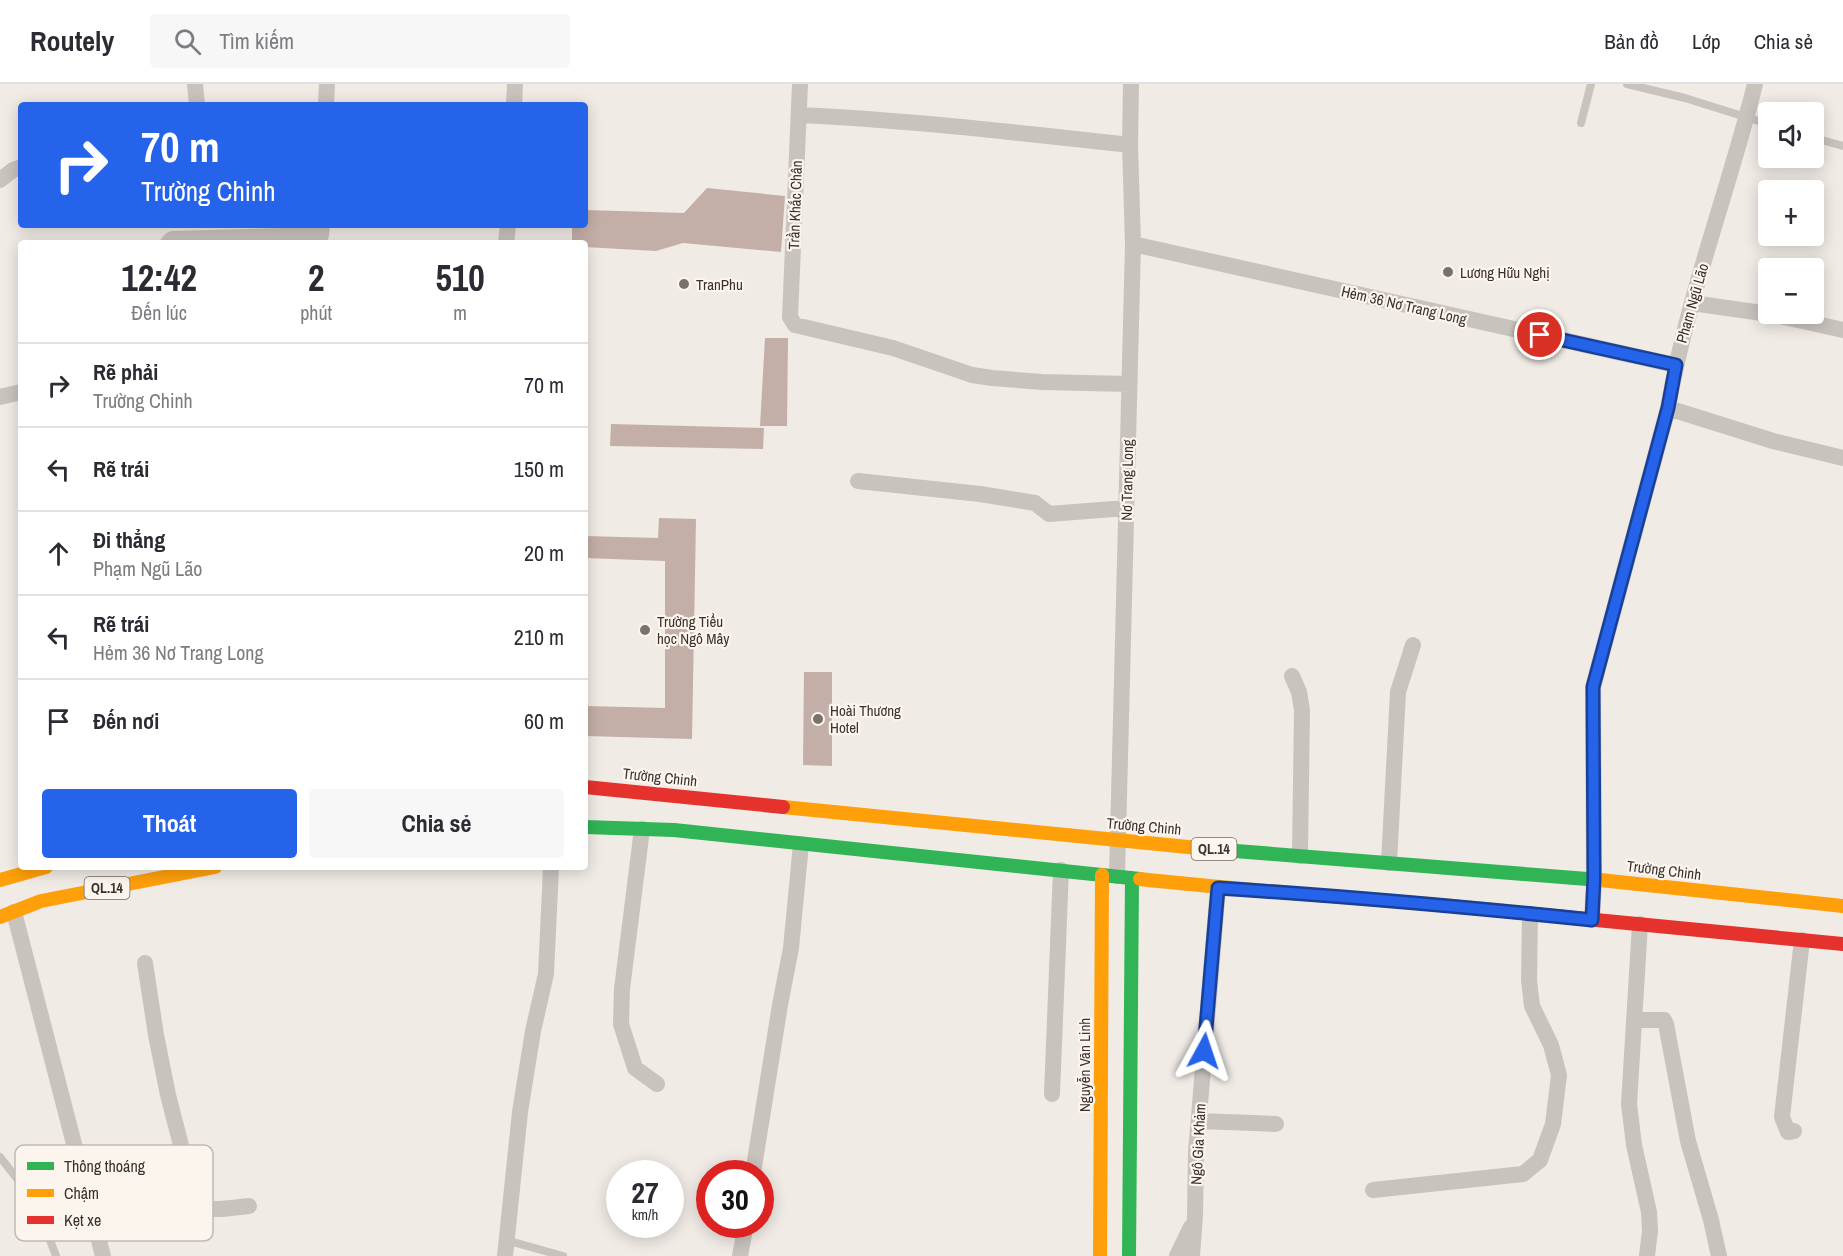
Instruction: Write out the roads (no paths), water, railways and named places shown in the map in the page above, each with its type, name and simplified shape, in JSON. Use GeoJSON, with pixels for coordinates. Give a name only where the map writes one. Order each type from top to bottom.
{"type":"FeatureCollection","features":[{"type":"Feature","properties":{"kind":"main road","name":"Trường Chinh"},"geometry":{"type":"LineString","coordinates":[[588,787],[1118,840],[1594,879],[1843,906]]}},
{"type":"Feature","properties":{"kind":"main road"},"geometry":{"type":"LineString","coordinates":[[588,827],[642,829],[1061,870],[1218,888],[1331,895],[1843,944]]}},
{"type":"Feature","properties":{"kind":"main road"},"geometry":{"type":"LineString","coordinates":[[0,880],[35,870]]}},
{"type":"Feature","properties":{"kind":"main road","name":"QL.14"},"geometry":{"type":"LineString","coordinates":[[7,914],[41,901],[201,870]]}},
{"type":"Feature","properties":{"kind":"main road"},"geometry":{"type":"LineString","coordinates":[[1117,876],[1129,1256]]}},
{"type":"Feature","properties":{"kind":"main road","name":"Nguyễn Văn Linh"},"geometry":{"type":"LineString","coordinates":[[1100,1256],[1117,876]]}},
{"type":"Feature","properties":{"kind":"street"},"geometry":{"type":"LineString","coordinates":[[195,84],[197,102]]}},
{"type":"Feature","properties":{"kind":"street"},"geometry":{"type":"LineString","coordinates":[[326,102],[327,84]]}},
{"type":"Feature","properties":{"kind":"street"},"geometry":{"type":"LineString","coordinates":[[514,102],[515,84]]}},
{"type":"Feature","properties":{"kind":"street","name":"Trần Khắc Chân"},"geometry":{"type":"LineString","coordinates":[[800,84],[790,317],[795,325],[893,348],[972,375],[1042,382],[1129,384]]}},
{"type":"Feature","properties":{"kind":"street","name":"Nơ Trang Long"},"geometry":{"type":"LineString","coordinates":[[1117,876],[1133,244],[1131,84]]}},
{"type":"Feature","properties":{"kind":"street","name":"Phạm Ngũ Lão"},"geometry":{"type":"LineString","coordinates":[[1592,920],[1594,879],[1593,687],[1668,408],[1692,303],[1755,84]]}},
{"type":"Feature","properties":{"kind":"street"},"geometry":{"type":"LineString","coordinates":[[799,115],[940,124],[1130,145]]}},
{"type":"Feature","properties":{"kind":"street"},"geometry":{"type":"LineString","coordinates":[[0,180],[18,168]]}},
{"type":"Feature","properties":{"kind":"street"},"geometry":{"type":"LineString","coordinates":[[171,240],[212,235],[321,235],[322,228]]}},
{"type":"Feature","properties":{"kind":"street","name":"Hẻm 36 Nơ Trang Long"},"geometry":{"type":"LineString","coordinates":[[1133,244],[1676,365]]}},
{"type":"Feature","properties":{"kind":"street"},"geometry":{"type":"LineString","coordinates":[[1692,303],[1754,311],[1843,330]]}},
{"type":"Feature","properties":{"kind":"street"},"geometry":{"type":"LineString","coordinates":[[0,397],[18,393]]}},
{"type":"Feature","properties":{"kind":"street"},"geometry":{"type":"LineString","coordinates":[[1668,408],[1773,441],[1843,458]]}},
{"type":"Feature","properties":{"kind":"street"},"geometry":{"type":"LineString","coordinates":[[858,481],[980,494],[1035,503],[1049,514],[1126,508]]}},
{"type":"Feature","properties":{"kind":"street"},"geometry":{"type":"LineString","coordinates":[[1389,863],[1398,692],[1413,645]]}},
{"type":"Feature","properties":{"kind":"street"},"geometry":{"type":"LineString","coordinates":[[1292,676],[1299,692],[1302,710],[1300,856]]}},
{"type":"Feature","properties":{"kind":"street"},"geometry":{"type":"LineString","coordinates":[[642,829],[622,989],[621,1024],[635,1068],[657,1084]]}},
{"type":"Feature","properties":{"kind":"street"},"geometry":{"type":"LineString","coordinates":[[755,1160],[791,948],[801,844]]}},
{"type":"Feature","properties":{"kind":"street"},"geometry":{"type":"LineString","coordinates":[[505,1248],[520,1112],[533,1031],[546,974],[551,870]]}},
{"type":"Feature","properties":{"kind":"street"},"geometry":{"type":"LineString","coordinates":[[1052,1094],[1061,870]]}},
{"type":"Feature","properties":{"kind":"street","name":"Ngô Gia Khảm"},"geometry":{"type":"LineString","coordinates":[[1192,1256],[1199,1121],[1218,888]]}},
{"type":"Feature","properties":{"kind":"street"},"geometry":{"type":"LineString","coordinates":[[7,914],[72,1145]]}},
{"type":"Feature","properties":{"kind":"street"},"geometry":{"type":"LineString","coordinates":[[1373,1190],[1522,1174],[1540,1160],[1553,1124],[1559,1075],[1551,1045],[1532,1006],[1529,980],[1530,914]]}},
{"type":"Feature","properties":{"kind":"street"},"geometry":{"type":"LineString","coordinates":[[1640,924],[1629,1104],[1634,1144],[1649,1212],[1650,1231],[1647,1256]]}},
{"type":"Feature","properties":{"kind":"street"},"geometry":{"type":"LineString","coordinates":[[1794,1131],[1788,1132],[1782,1117],[1802,940]]}},
{"type":"Feature","properties":{"kind":"street"},"geometry":{"type":"LineString","coordinates":[[145,963],[156,1035],[181,1145]]}},
{"type":"Feature","properties":{"kind":"street"},"geometry":{"type":"LineString","coordinates":[[1634,1020],[1658,1019],[1664,1020],[1666,1024],[1688,1141],[1719,1256]]}},
{"type":"Feature","properties":{"kind":"street"},"geometry":{"type":"LineString","coordinates":[[1199,1121],[1276,1124]]}},
{"type":"Feature","properties":{"kind":"street"},"geometry":{"type":"LineString","coordinates":[[213,1208],[249,1206]]}},
{"type":"Feature","properties":{"kind":"street"},"geometry":{"type":"LineString","coordinates":[[1177,1256],[1195,1216]]}},
{"type":"Feature","properties":{"kind":"street"},"geometry":{"type":"LineString","coordinates":[[740,1256],[743,1238]]}},
{"type":"Feature","properties":{"kind":"street"},"geometry":{"type":"LineString","coordinates":[[99,1241],[103,1256]]}},
{"type":"Feature","properties":{"kind":"lane"},"geometry":{"type":"LineString","coordinates":[[1581,123],[1591,84]]}},
{"type":"Feature","properties":{"kind":"lane"},"geometry":{"type":"LineString","coordinates":[[1627,84],[1685,98],[1758,121]]}},
{"type":"Feature","properties":{"kind":"lane"},"geometry":{"type":"LineString","coordinates":[[1824,141],[1843,146]]}},
{"type":"Feature","properties":{"kind":"lane"},"geometry":{"type":"LineString","coordinates":[[0,1157],[15,1176]]}},
{"type":"Feature","properties":{"kind":"lane"},"geometry":{"type":"LineString","coordinates":[[50,1241],[56,1256]]}},
{"type":"Feature","properties":{"kind":"lane"},"geometry":{"type":"LineString","coordinates":[[505,1248],[563,1256]]}},
{"type":"Feature","properties":{"kind":"place","name":"Lương Hữu Nghị"},"geometry":{"type":"Point","coordinates":[1448,272]}},
{"type":"Feature","properties":{"kind":"place","name":"TranPhu"},"geometry":{"type":"Point","coordinates":[684,284]}},
{"type":"Feature","properties":{"kind":"place","name":"Trường Tiểu học Ngô Mây"},"geometry":{"type":"Point","coordinates":[645,630]}},
{"type":"Feature","properties":{"kind":"place","name":"Hoài Thương Hotel"},"geometry":{"type":"Point","coordinates":[818,719]}}]}
